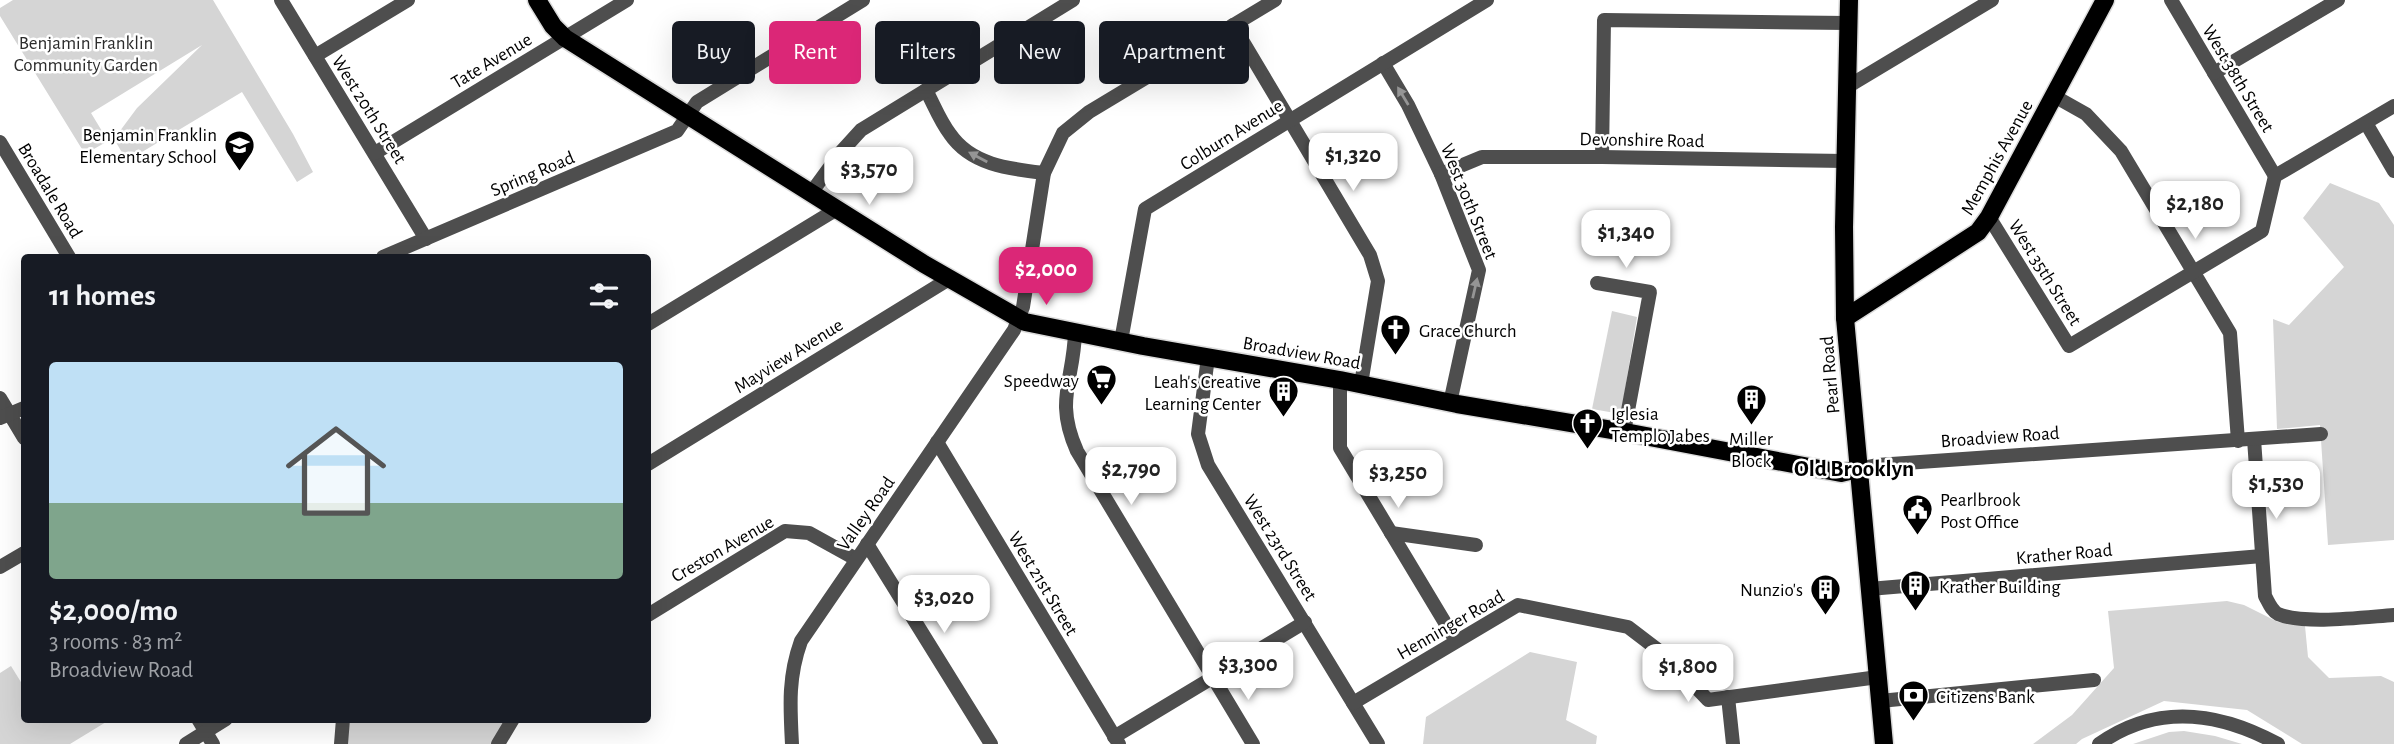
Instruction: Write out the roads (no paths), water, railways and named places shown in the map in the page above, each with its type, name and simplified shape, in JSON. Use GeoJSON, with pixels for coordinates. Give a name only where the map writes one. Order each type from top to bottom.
{"type":"FeatureCollection","features":[{"type":"Feature","properties":{"kind":"main road","name":"Broadview Road"},"geometry":{"type":"LineString","coordinates":[[537,0],[553,26],[565,38],[949,279],[1032,324],[1841,473],[1858,470]]}},
{"type":"Feature","properties":{"kind":"main road","name":"Memphis Avenue"},"geometry":{"type":"LineString","coordinates":[[1845,318],[1978,232],[1989,217],[2105,0]]}},
{"type":"Feature","properties":{"kind":"main road","name":"Pearl Road"},"geometry":{"type":"LineString","coordinates":[[1850,6],[1845,161],[1845,318],[1884,744]]}},
{"type":"Feature","properties":{"kind":"street","name":"West 20th Street"},"geometry":{"type":"LineString","coordinates":[[281,0],[426,239]]}},
{"type":"Feature","properties":{"kind":"street"},"geometry":{"type":"LineString","coordinates":[[314,56],[408,0]]}},
{"type":"Feature","properties":{"kind":"street","name":"Tate Avenue"},"geometry":{"type":"LineString","coordinates":[[375,153],[627,0]]}},
{"type":"Feature","properties":{"kind":"street","name":"Spring Road"},"geometry":{"type":"LineString","coordinates":[[390,254],[677,131],[697,102],[863,0]]}},
{"type":"Feature","properties":{"kind":"street"},"geometry":{"type":"LineString","coordinates":[[811,193],[861,130],[1073,0]]}},
{"type":"Feature","properties":{"kind":"street"},"geometry":{"type":"LineString","coordinates":[[1240,21],[1275,0]]}},
{"type":"Feature","properties":{"kind":"street","name":"Colburn Avenue"},"geometry":{"type":"LineString","coordinates":[[1121,341],[1145,209],[1487,0]]}},
{"type":"Feature","properties":{"kind":"street"},"geometry":{"type":"LineString","coordinates":[[1847,87],[1992,0]]}},
{"type":"Feature","properties":{"kind":"street","name":"West 38th Street"},"geometry":{"type":"LineString","coordinates":[[2171,0],[2275,176]]}},
{"type":"Feature","properties":{"kind":"street"},"geometry":{"type":"LineString","coordinates":[[2214,73],[2337,0]]}},
{"type":"Feature","properties":{"kind":"street"},"geometry":{"type":"LineString","coordinates":[[1602,157],[1604,20],[1850,6]]}},
{"type":"Feature","properties":{"kind":"street"},"geometry":{"type":"LineString","coordinates":[[1249,52],[1370,255],[1378,281],[1361,384]]}},
{"type":"Feature","properties":{"kind":"street","name":"West 30th Street"},"geometry":{"type":"LineString","coordinates":[[1383,63],[1409,105],[1441,174],[1479,270],[1450,403]]}},
{"type":"Feature","properties":{"kind":"street"},"geometry":{"type":"LineString","coordinates":[[1019,319],[1044,173],[1063,134],[1089,112],[1135,84]]}},
{"type":"Feature","properties":{"kind":"street"},"geometry":{"type":"LineString","coordinates":[[926,90],[950,136],[969,153],[986,162],[1044,173]]}},
{"type":"Feature","properties":{"kind":"street"},"geometry":{"type":"LineString","coordinates":[[2053,96],[2086,114],[2121,151],[2230,333],[2238,441]]}},
{"type":"Feature","properties":{"kind":"street"},"geometry":{"type":"LineString","coordinates":[[2193,272],[2262,230],[2275,176],[2394,106]]}},
{"type":"Feature","properties":{"kind":"street"},"geometry":{"type":"LineString","coordinates":[[2366,123],[2394,171]]}},
{"type":"Feature","properties":{"kind":"street","name":"Broadale Road"},"geometry":{"type":"LineString","coordinates":[[0,142],[67,254]]}},
{"type":"Feature","properties":{"kind":"street","name":"Devonshire Road"},"geometry":{"type":"LineString","coordinates":[[1441,174],[1482,157],[1845,161]]}},
{"type":"Feature","properties":{"kind":"street"},"geometry":{"type":"LineString","coordinates":[[651,322],[837,209]]}},
{"type":"Feature","properties":{"kind":"street","name":"West 35th Street"},"geometry":{"type":"LineString","coordinates":[[1989,217],[2070,346],[2193,272]]}},
{"type":"Feature","properties":{"kind":"street","name":"Mayview Avenue"},"geometry":{"type":"LineString","coordinates":[[651,462],[949,279]]}},
{"type":"Feature","properties":{"kind":"street"},"geometry":{"type":"LineString","coordinates":[[1597,283],[1650,292],[1623,432]]}},
{"type":"Feature","properties":{"kind":"street","name":"Valley Road"},"geometry":{"type":"LineString","coordinates":[[792,744],[790,686],[801,641],[1019,319]]}},
{"type":"Feature","properties":{"kind":"street"},"geometry":{"type":"LineString","coordinates":[[1075,331],[1064,411],[1069,434],[1253,744]]}},
{"type":"Feature","properties":{"kind":"street","name":"West 23rd Street"},"geometry":{"type":"LineString","coordinates":[[1208,357],[1198,434],[1208,465],[1378,744]]}},
{"type":"Feature","properties":{"kind":"street"},"geometry":{"type":"LineString","coordinates":[[1340,380],[1340,448],[1456,641]]}},
{"type":"Feature","properties":{"kind":"street"},"geometry":{"type":"LineString","coordinates":[[0,398],[5,416],[21,435]]}},
{"type":"Feature","properties":{"kind":"street","name":"Broadview Road"},"geometry":{"type":"LineString","coordinates":[[1858,470],[1877,466],[2321,434]]}},
{"type":"Feature","properties":{"kind":"street"},"geometry":{"type":"LineString","coordinates":[[2254,439],[2265,596],[2272,609],[2287,616],[2326,620],[2394,615]]}},
{"type":"Feature","properties":{"kind":"street","name":"West 21st Street"},"geometry":{"type":"LineString","coordinates":[[937,442],[1116,740]]}},
{"type":"Feature","properties":{"kind":"street","name":"Creston Avenue"},"geometry":{"type":"LineString","coordinates":[[651,613],[785,531],[809,533],[856,559]]}},
{"type":"Feature","properties":{"kind":"street"},"geometry":{"type":"LineString","coordinates":[[1391,533],[1476,545]]}},
{"type":"Feature","properties":{"kind":"street"},"geometry":{"type":"LineString","coordinates":[[867,544],[991,744]]}},
{"type":"Feature","properties":{"kind":"street"},"geometry":{"type":"LineString","coordinates":[[0,567],[21,555]]}},
{"type":"Feature","properties":{"kind":"street","name":"Krather Road"},"geometry":{"type":"LineString","coordinates":[[1869,589],[2262,556]]}},
{"type":"Feature","properties":{"kind":"street","name":"Henninger Road"},"geometry":{"type":"LineString","coordinates":[[1353,703],[1518,605],[1628,626],[1666,656],[1708,700],[1878,677]]}},
{"type":"Feature","properties":{"kind":"street"},"geometry":{"type":"LineString","coordinates":[[1116,740],[1305,622]]}},
{"type":"Feature","properties":{"kind":"street"},"geometry":{"type":"LineString","coordinates":[[1880,701],[2094,680]]}},
{"type":"Feature","properties":{"kind":"street"},"geometry":{"type":"LineString","coordinates":[[1728,697],[1733,744]]}},
{"type":"Feature","properties":{"kind":"street"},"geometry":{"type":"LineString","coordinates":[[2099,744],[2135,724],[2190,716],[2217,719],[2240,726],[2278,744]]}},
{"type":"Feature","properties":{"kind":"street"},"geometry":{"type":"LineString","coordinates":[[341,744],[343,723]]}},
{"type":"Feature","properties":{"kind":"street"},"geometry":{"type":"LineString","coordinates":[[498,744],[511,723]]}},
{"type":"Feature","properties":{"kind":"street"},"geometry":{"type":"LineString","coordinates":[[186,744],[206,732]]}},
{"type":"Feature","properties":{"kind":"place","name":"Benjamin Franklin Elementary School"},"geometry":{"type":"Point","coordinates":[240,172]}},
{"type":"Feature","properties":{"kind":"place","name":"Grace Church"},"geometry":{"type":"Point","coordinates":[1396,357]}},
{"type":"Feature","properties":{"kind":"place","name":"Speedway"},"geometry":{"type":"Point","coordinates":[1102,407]}},
{"type":"Feature","properties":{"kind":"place","name":"Leah's Creative Learning Center"},"geometry":{"type":"Point","coordinates":[1284,419]}},
{"type":"Feature","properties":{"kind":"place","name":"Miller Block"},"geometry":{"type":"Point","coordinates":[1751,426]}},
{"type":"Feature","properties":{"kind":"place","name":"Iglesia Templo Jabes"},"geometry":{"type":"Point","coordinates":[1588,451]}},
{"type":"Feature","properties":{"kind":"place","name":"Pearlbrook Post Office"},"geometry":{"type":"Point","coordinates":[1917,537]}},
{"type":"Feature","properties":{"kind":"place","name":"Krather Building"},"geometry":{"type":"Point","coordinates":[1916,613]}},
{"type":"Feature","properties":{"kind":"place","name":"Nunzio's"},"geometry":{"type":"Point","coordinates":[1826,616]}},
{"type":"Feature","properties":{"kind":"place","name":"Citizens Bank"},"geometry":{"type":"Point","coordinates":[1913,723]}},
{"type":"Feature","properties":{"kind":"district","name":"Old Brooklyn"},"geometry":{"type":"Point","coordinates":[1854,468]}},
{"type":"Feature","properties":{"kind":"park label","name":"Benjamin Franklin Community Garden"},"geometry":{"type":"Point","coordinates":[86,53]}}]}
